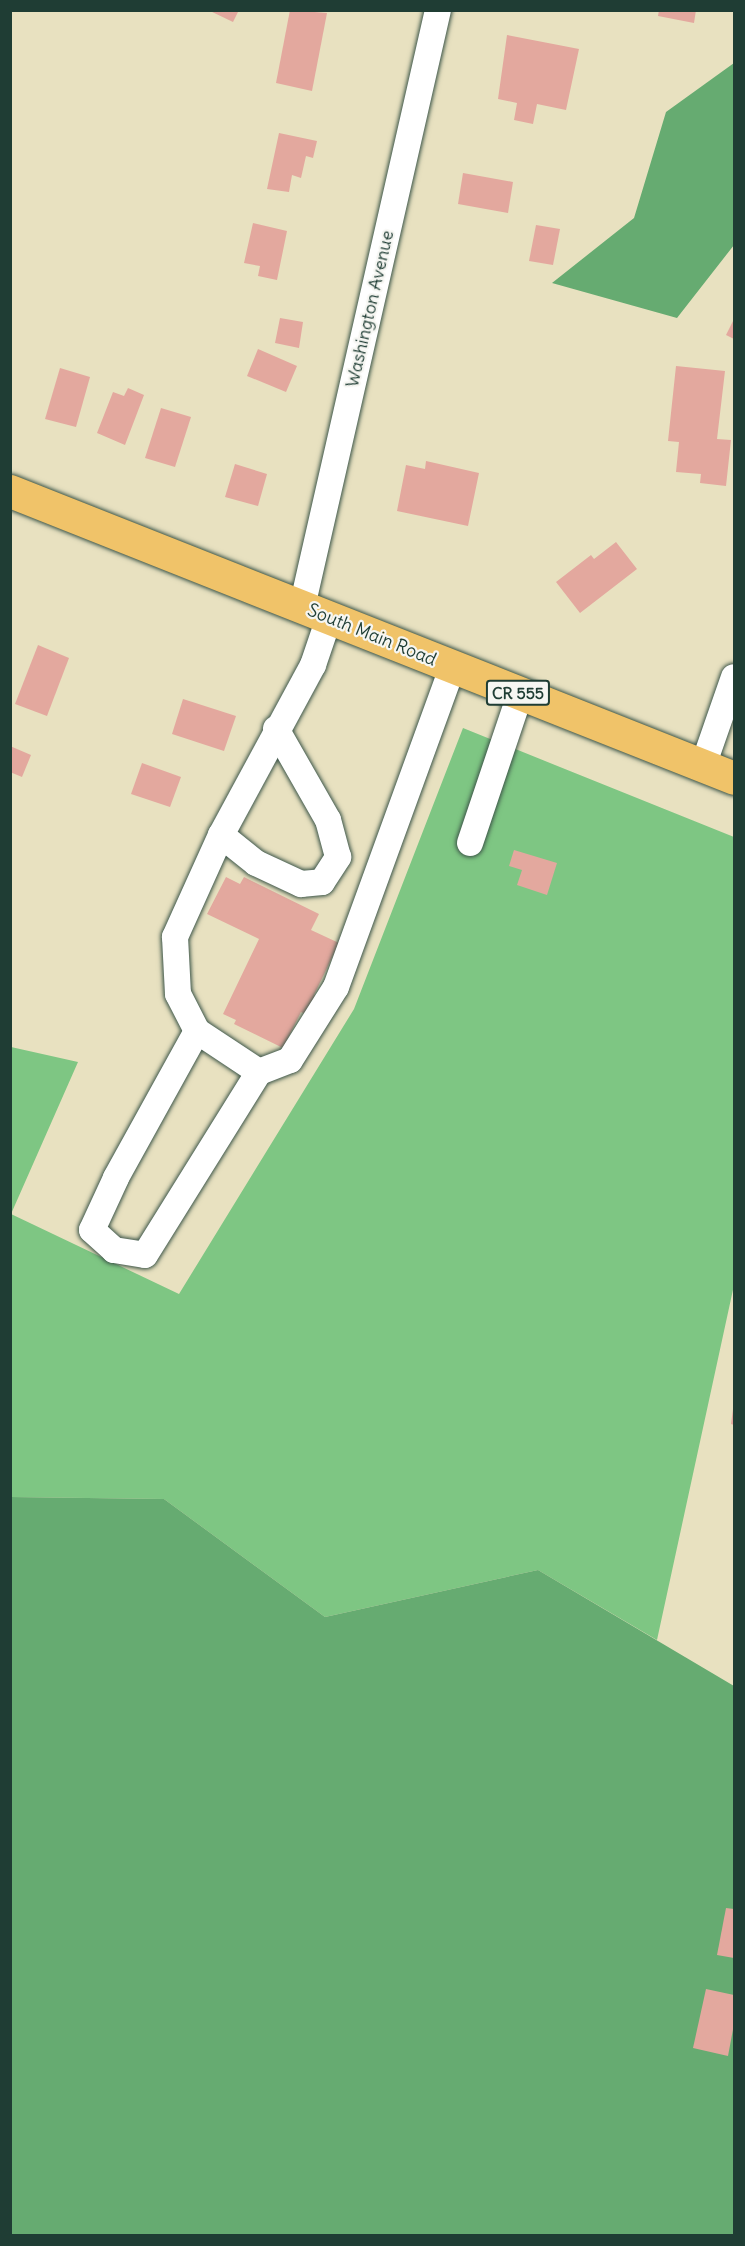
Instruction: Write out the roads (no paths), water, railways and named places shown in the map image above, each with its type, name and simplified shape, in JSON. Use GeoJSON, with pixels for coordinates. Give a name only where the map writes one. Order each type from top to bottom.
{"type":"FeatureCollection","features":[{"type":"Feature","properties":{"kind":"main road","name":"South Main Road"},"geometry":{"type":"LineString","coordinates":[[10,491],[452,668],[735,778]]}},
{"type":"Feature","properties":{"kind":"street","name":"Washington Avenue"},"geometry":{"type":"LineString","coordinates":[[197,1030],[178,994],[175,937],[221,835],[276,729],[313,665],[316,613],[438,10]]}},
{"type":"Feature","properties":{"kind":"street"},"geometry":{"type":"LineString","coordinates":[[259,1072],[197,1030],[116,1178],[92,1230],[114,1250],[145,1255],[259,1072],[290,1060],[336,987],[452,668]]}},
{"type":"Feature","properties":{"kind":"street"},"geometry":{"type":"LineString","coordinates":[[703,766],[735,677]]}},
{"type":"Feature","properties":{"kind":"street"},"geometry":{"type":"LineString","coordinates":[[470,843],[520,694]]}},
{"type":"Feature","properties":{"kind":"street"},"geometry":{"type":"LineString","coordinates":[[221,835],[256,863],[301,884],[322,882],[338,857],[328,820],[276,729]]}}]}
